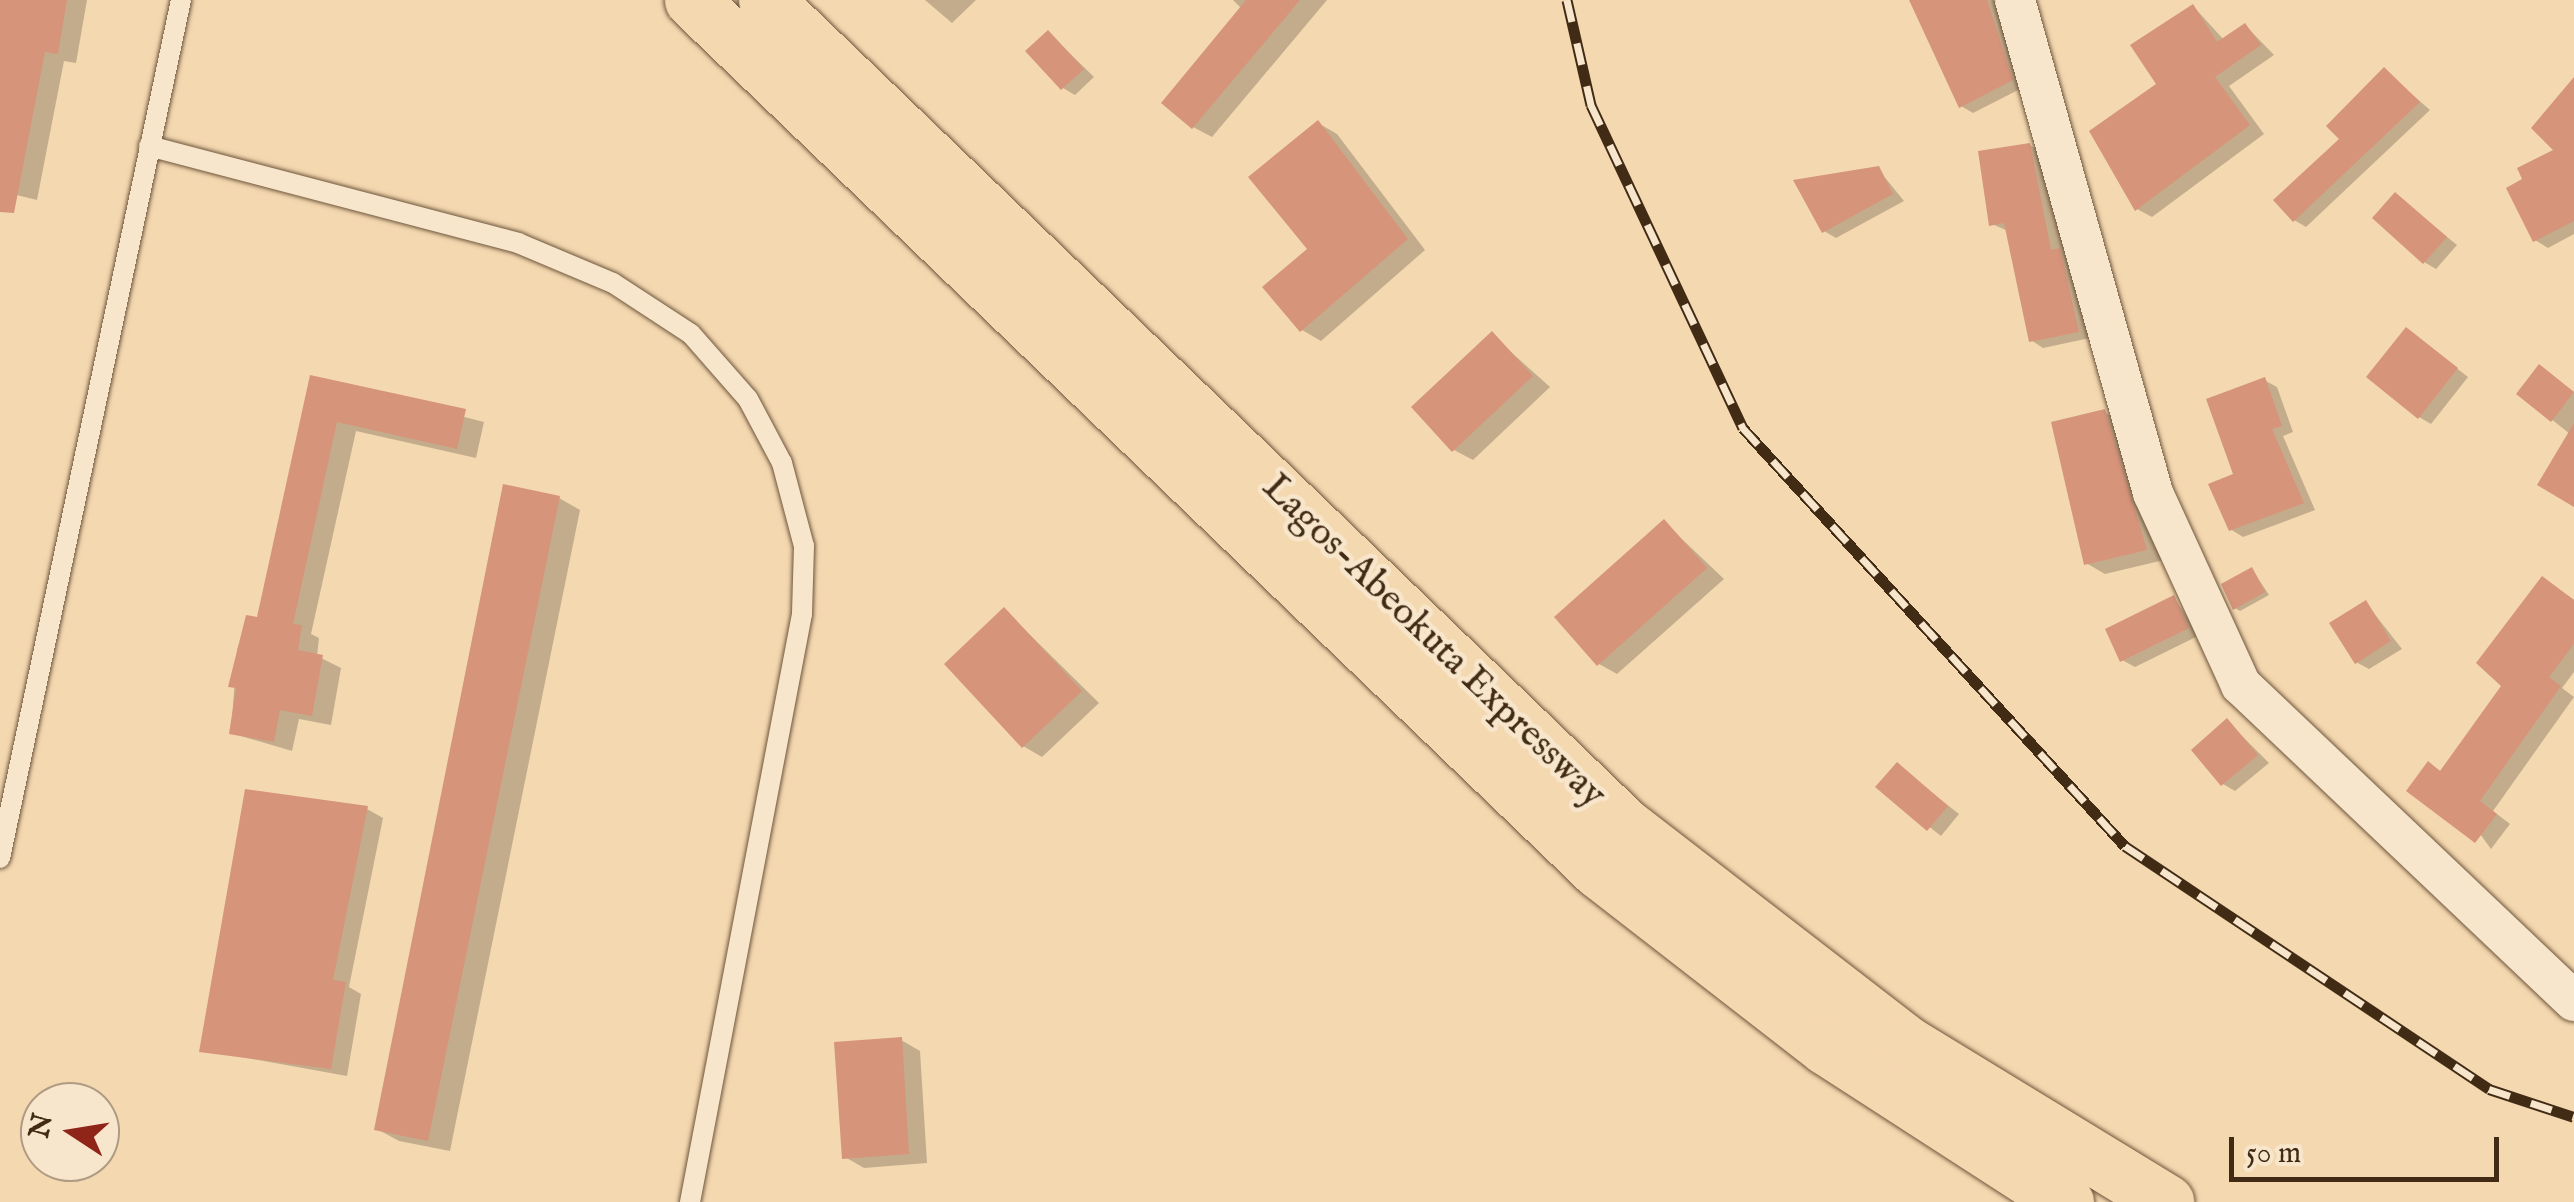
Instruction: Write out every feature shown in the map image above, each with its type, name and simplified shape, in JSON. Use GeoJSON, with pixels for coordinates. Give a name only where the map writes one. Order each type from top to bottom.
{"type":"FeatureCollection","features":[{"type":"Feature","properties":{"kind":"highway","name":"Lagos-Abeokuta Expressway"},"geometry":{"type":"LineString","coordinates":[[692,0],[1599,871],[1826,1047],[2066,1202]]}},
{"type":"Feature","properties":{"kind":"highway","name":"Lagos-Abeokuta Expressway"},"geometry":{"type":"LineString","coordinates":[[766,0],[1624,825],[1906,1043],[2166,1202]]}},
{"type":"Feature","properties":{"kind":"street"},"geometry":{"type":"LineString","coordinates":[[2015,0],[2153,493],[2241,685],[2574,1001]]}},
{"type":"Feature","properties":{"kind":"lane"},"geometry":{"type":"LineString","coordinates":[[0,858],[181,0]]}},
{"type":"Feature","properties":{"kind":"lane"},"geometry":{"type":"LineString","coordinates":[[149,146],[518,243],[613,284],[691,334],[748,398],[782,463],[804,546],[802,614],[690,1202]]}},
{"type":"Feature","properties":{"kind":"building"},"geometry":{"type":"Polygon","coordinates":[[[0,0],[67,0],[58,54],[45,52],[14,213],[0,212],[0,0]]]}},
{"type":"Feature","properties":{"kind":"building"},"geometry":{"type":"Polygon","coordinates":[[[1246,0],[1300,0],[1192,129],[1161,103],[1246,0]]]}},
{"type":"Feature","properties":{"kind":"building"},"geometry":{"type":"Polygon","coordinates":[[[1909,0],[1987,0],[2013,80],[1959,108],[1909,0]]]}},
{"type":"Feature","properties":{"kind":"building"},"geometry":{"type":"Polygon","coordinates":[[[2193,4],[2217,42],[2245,23],[2261,45],[2215,77],[2250,125],[2135,211],[2089,131],[2156,84],[2130,45],[2193,4]]]}},
{"type":"Feature","properties":{"kind":"building"},"geometry":{"type":"Polygon","coordinates":[[[1048,30],[1084,69],[1061,90],[1025,51],[1048,30]]]}},
{"type":"Feature","properties":{"kind":"building"},"geometry":{"type":"Polygon","coordinates":[[[2384,67],[2420,102],[2293,222],[2273,200],[2339,139],[2326,126],[2384,67]]]}},
{"type":"Feature","properties":{"kind":"building"},"geometry":{"type":"Polygon","coordinates":[[[2574,77],[2574,221],[2533,242],[2506,188],[2522,179],[2517,168],[2553,150],[2531,128],[2574,77]]]}},
{"type":"Feature","properties":{"kind":"building"},"geometry":{"type":"Polygon","coordinates":[[[1318,120],[1408,239],[1300,332],[1262,287],[1307,249],[1248,177],[1318,120]]]}},
{"type":"Feature","properties":{"kind":"building"},"geometry":{"type":"Polygon","coordinates":[[[2030,143],[2051,250],[2060,248],[2079,332],[2029,342],[2004,223],[1989,226],[1978,151],[2030,143]]]}},
{"type":"Feature","properties":{"kind":"building"},"geometry":{"type":"Polygon","coordinates":[[[1879,166],[1893,194],[1822,233],[1793,180],[1879,166]]]}},
{"type":"Feature","properties":{"kind":"building"},"geometry":{"type":"Polygon","coordinates":[[[2395,192],[2447,237],[2423,264],[2372,218],[2395,192]]]}},
{"type":"Feature","properties":{"kind":"building"},"geometry":{"type":"Polygon","coordinates":[[[2406,327],[2458,368],[2418,419],[2366,377],[2406,327]]]}},
{"type":"Feature","properties":{"kind":"building"},"geometry":{"type":"Polygon","coordinates":[[[1492,331],[1533,376],[1452,452],[1411,407],[1492,331]]]}},
{"type":"Feature","properties":{"kind":"building"},"geometry":{"type":"Polygon","coordinates":[[[2539,364],[2574,392],[2551,422],[2516,394],[2539,364]]]}},
{"type":"Feature","properties":{"kind":"building"},"geometry":{"type":"Polygon","coordinates":[[[310,375],[466,409],[457,449],[337,422],[293,624],[302,625],[298,650],[323,655],[312,716],[280,710],[274,742],[229,734],[236,688],[228,687],[246,615],[257,617],[310,375]]]}},
{"type":"Feature","properties":{"kind":"building"},"geometry":{"type":"Polygon","coordinates":[[[2265,377],[2282,426],[2272,429],[2304,503],[2229,531],[2208,484],[2233,474],[2206,399],[2265,377]]]}},
{"type":"Feature","properties":{"kind":"building"},"geometry":{"type":"Polygon","coordinates":[[[2105,409],[2147,550],[2084,565],[2051,422],[2105,409]]]}},
{"type":"Feature","properties":{"kind":"building"},"geometry":{"type":"Polygon","coordinates":[[[2574,423],[2574,507],[2537,485],[2574,423]]]}},
{"type":"Feature","properties":{"kind":"building"},"geometry":{"type":"Polygon","coordinates":[[[503,484],[560,496],[428,1141],[374,1130],[503,484]]]}},
{"type":"Feature","properties":{"kind":"building"},"geometry":{"type":"Polygon","coordinates":[[[1664,519],[1707,568],[1597,666],[1554,617],[1664,519]]]}},
{"type":"Feature","properties":{"kind":"building"},"geometry":{"type":"Polygon","coordinates":[[[2252,567],[2265,592],[2233,610],[2221,584],[2252,567]]]}},
{"type":"Feature","properties":{"kind":"building"},"geometry":{"type":"Polygon","coordinates":[[[2542,576],[2574,600],[2574,644],[2549,677],[2561,686],[2480,801],[2497,814],[2475,843],[2406,791],[2428,761],[2440,771],[2501,686],[2476,663],[2542,576]]]}},
{"type":"Feature","properties":{"kind":"building"},"geometry":{"type":"Polygon","coordinates":[[[2174,595],[2189,628],[2120,662],[2105,629],[2174,595]]]}},
{"type":"Feature","properties":{"kind":"building"},"geometry":{"type":"Polygon","coordinates":[[[2366,600],[2391,641],[2355,664],[2329,623],[2366,600]]]}},
{"type":"Feature","properties":{"kind":"building"},"geometry":{"type":"Polygon","coordinates":[[[1004,607],[1082,691],[1022,748],[944,664],[1004,607]]]}},
{"type":"Feature","properties":{"kind":"building"},"geometry":{"type":"Polygon","coordinates":[[[2227,718],[2258,755],[2221,786],[2191,750],[2227,718]]]}},
{"type":"Feature","properties":{"kind":"building"},"geometry":{"type":"Polygon","coordinates":[[[1897,762],[1948,806],[1927,831],[1875,787],[1897,762]]]}},
{"type":"Feature","properties":{"kind":"building"},"geometry":{"type":"Polygon","coordinates":[[[245,789],[368,806],[333,980],[346,982],[331,1069],[199,1052],[245,789]]]}},
{"type":"Feature","properties":{"kind":"building"},"geometry":{"type":"Polygon","coordinates":[[[902,1037],[909,1154],[842,1159],[834,1042],[902,1037]]]}},
{"type":"Feature","properties":{"kind":"railway"},"geometry":{"type":"LineString","coordinates":[[1567,0],[1591,105],[1743,428],[2125,846],[2489,1089],[2574,1117]]}}]}
